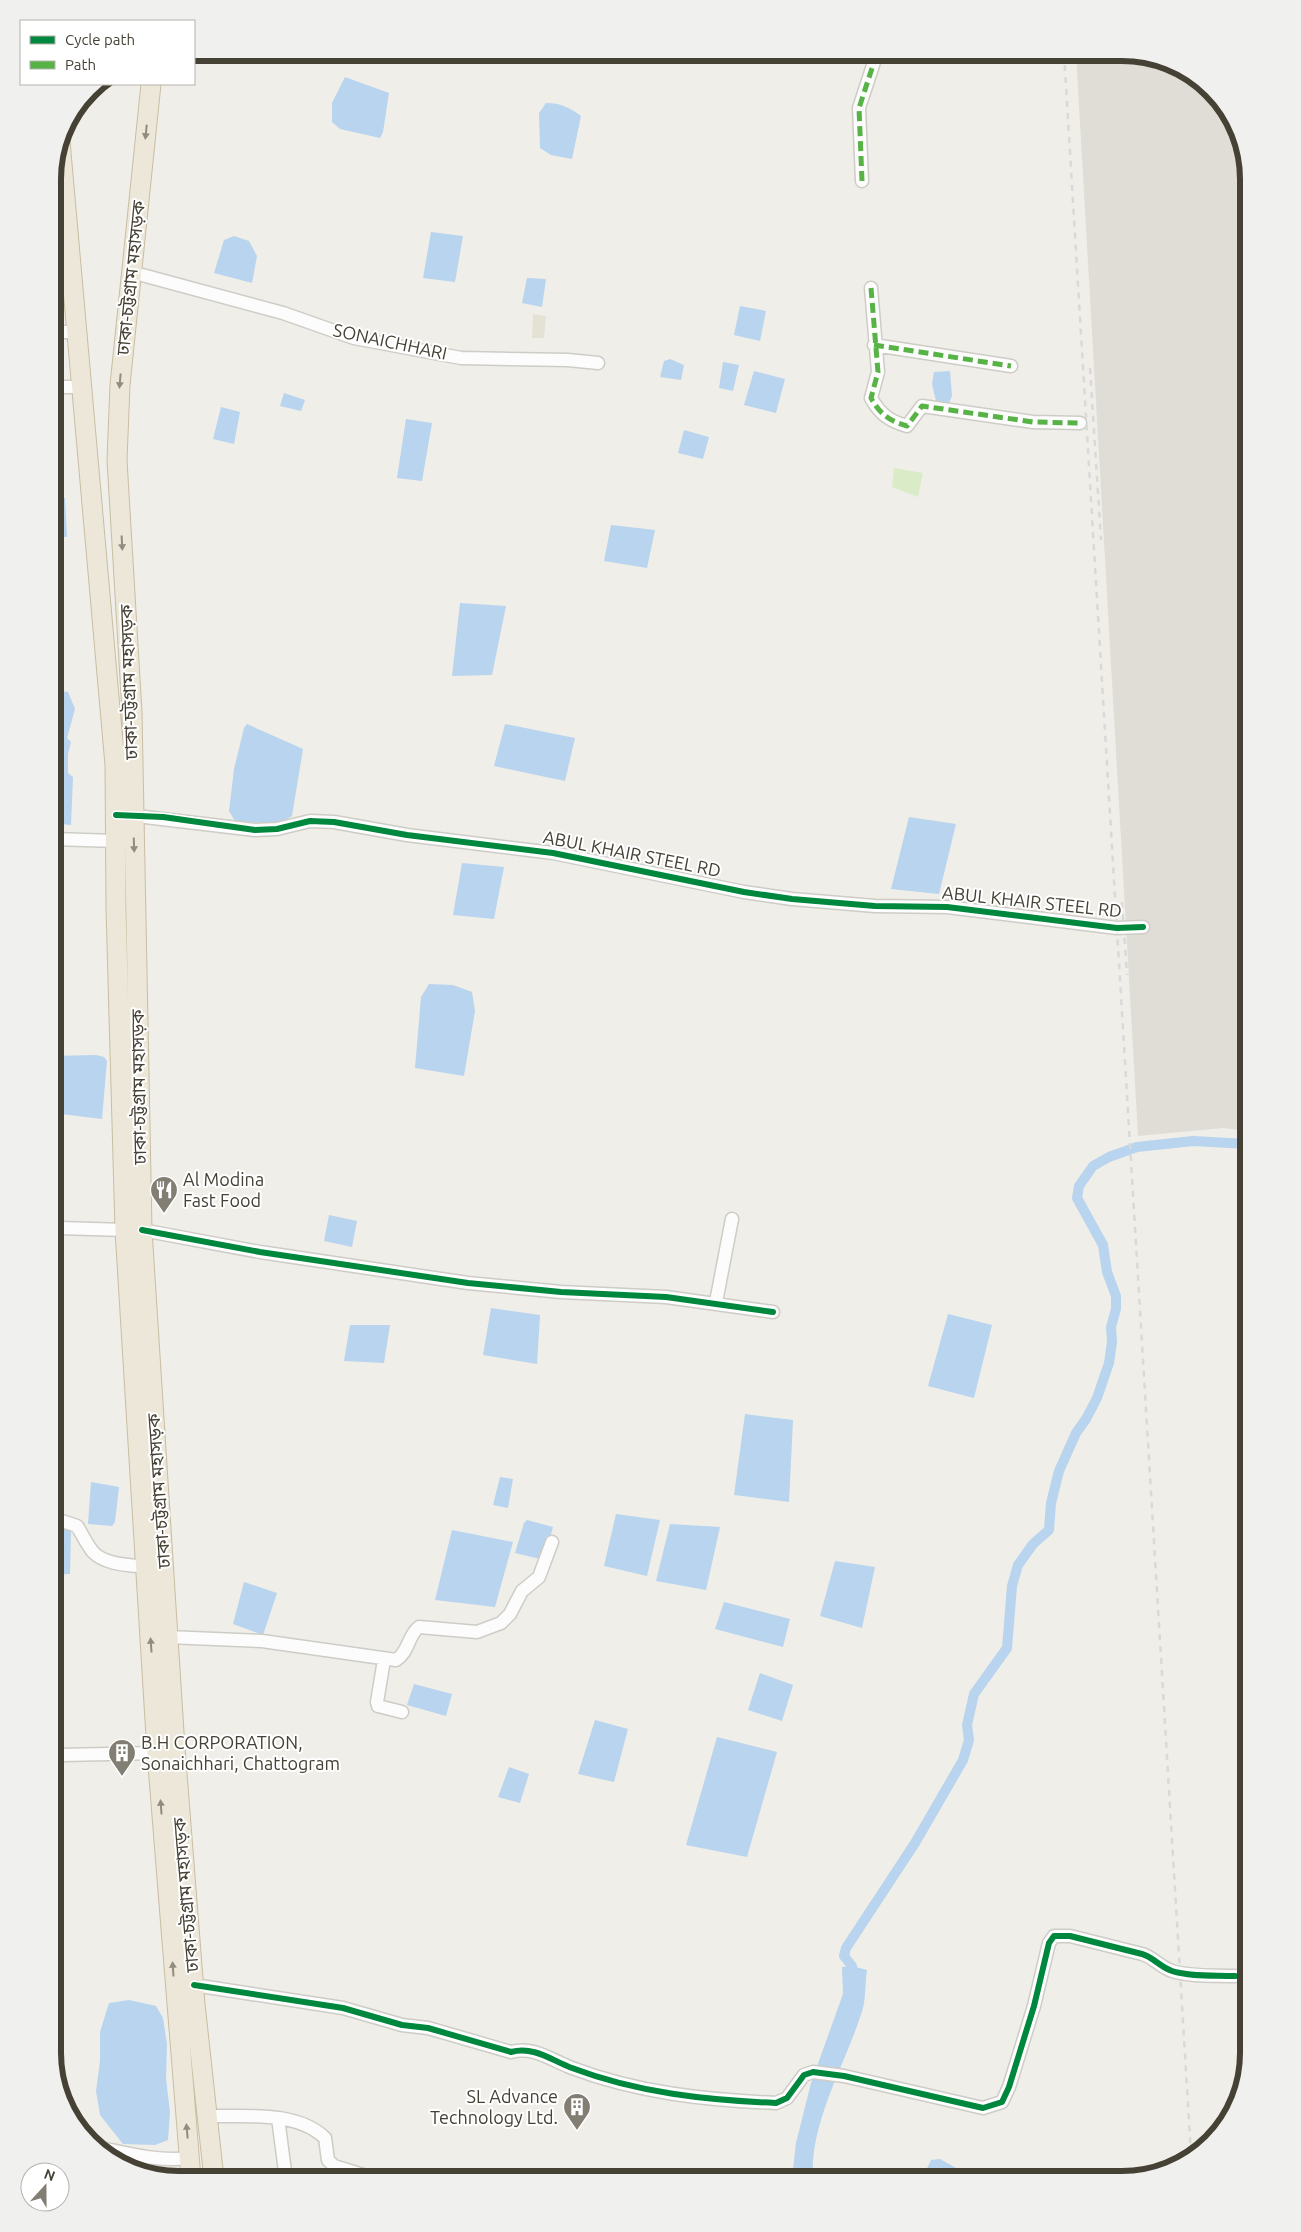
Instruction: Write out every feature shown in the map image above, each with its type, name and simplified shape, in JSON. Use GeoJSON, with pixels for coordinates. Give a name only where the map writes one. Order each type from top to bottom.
{"type":"FeatureCollection","features":[{"type":"Feature","properties":{"kind":"highway","name":"ঢাকা-চট্টগ্রাম মহাসড়ক"},"geometry":{"type":"LineString","coordinates":[[151,85],[120,385],[117,460],[131,692],[124,815],[134,1230],[146,1567],[157,1753],[190,2170]]}},
{"type":"Feature","properties":{"kind":"highway","name":"ঢাকা-চট্টগ্রাম মহাসড়ক"},"geometry":{"type":"LineString","coordinates":[[62,163],[115,765],[124,815],[116,841],[116,908],[134,1230],[168,1637],[194,1985],[213,2170]]}},
{"type":"Feature","properties":{"kind":"highway"},"geometry":{"type":"LineString","coordinates":[[109,695],[131,692]]}},
{"type":"Feature","properties":{"kind":"street"},"geometry":{"type":"LineString","coordinates":[[862,181],[858,108],[873,62]]}},
{"type":"Feature","properties":{"kind":"street","name":"SONAICHHARI"},"geometry":{"type":"LineString","coordinates":[[131,272],[283,313],[354,338],[460,358],[568,360],[598,363]]}},
{"type":"Feature","properties":{"kind":"street"},"geometry":{"type":"LineString","coordinates":[[872,288],[874,345],[878,372],[871,398],[877,410],[890,421],[907,426],[922,406],[1033,422],[1080,423]]}},
{"type":"Feature","properties":{"kind":"street"},"geometry":{"type":"LineString","coordinates":[[62,332],[78,333]]}},
{"type":"Feature","properties":{"kind":"street"},"geometry":{"type":"LineString","coordinates":[[874,345],[1011,366]]}},
{"type":"Feature","properties":{"kind":"street"},"geometry":{"type":"LineString","coordinates":[[62,387],[82,388]]}},
{"type":"Feature","properties":{"kind":"street","name":"ABUL KHAIR STEEL RD"},"geometry":{"type":"LineString","coordinates":[[124,815],[254,830],[277,829],[310,821],[334,822],[417,836],[545,852],[744,892],[792,899],[875,906],[947,907],[1117,928],[1143,927]]}},
{"type":"Feature","properties":{"kind":"street"},"geometry":{"type":"LineString","coordinates":[[62,839],[116,841]]}},
{"type":"Feature","properties":{"kind":"street"},"geometry":{"type":"LineString","coordinates":[[716,1302],[732,1219]]}},
{"type":"Feature","properties":{"kind":"street"},"geometry":{"type":"LineString","coordinates":[[61,1228],[134,1230],[260,1252],[468,1283],[561,1292],[666,1296],[773,1312]]}},
{"type":"Feature","properties":{"kind":"street"},"geometry":{"type":"LineString","coordinates":[[61,1521],[77,1526],[94,1554],[101,1558],[120,1564],[146,1567]]}},
{"type":"Feature","properties":{"kind":"street"},"geometry":{"type":"LineString","coordinates":[[168,1637],[262,1641],[304,1646],[384,1660],[396,1660],[401,1657],[415,1630],[419,1627],[477,1632],[501,1623],[510,1614],[522,1590],[528,1585],[535,1583],[539,1577],[552,1542]]}},
{"type":"Feature","properties":{"kind":"street"},"geometry":{"type":"LineString","coordinates":[[384,1660],[378,1706],[402,1712]]}},
{"type":"Feature","properties":{"kind":"street"},"geometry":{"type":"LineString","coordinates":[[61,1755],[157,1753]]}},
{"type":"Feature","properties":{"kind":"street"},"geometry":{"type":"LineString","coordinates":[[194,1985],[344,2008],[387,2021],[428,2028],[511,2052],[522,2049],[543,2054],[567,2066],[626,2086],[694,2098],[776,2103],[787,2098],[804,2075],[813,2072],[844,2076],[983,2108],[1002,2102],[1009,2088],[1034,2006],[1049,1943],[1056,1935],[1080,1938],[1150,1956],[1171,1971],[1186,1974],[1235,1976]]}},
{"type":"Feature","properties":{"kind":"street"},"geometry":{"type":"LineString","coordinates":[[207,2116],[278,2118],[315,2128],[325,2138],[328,2160],[334,2166],[348,2170]]}},
{"type":"Feature","properties":{"kind":"street"},"geometry":{"type":"LineString","coordinates":[[278,2118],[285,2170]]}},
{"type":"Feature","properties":{"kind":"street"},"geometry":{"type":"LineString","coordinates":[[113,2150],[155,2158],[177,2160],[189,2158]]}},
{"type":"Feature","properties":{"kind":"shaded area"},"geometry":{"type":"Polygon","coordinates":[[[1077,62],[1130,62],[1145,64],[1174,73],[1200,90],[1211,101],[1228,127],[1237,156],[1240,179],[1240,1130],[1223,1128],[1138,1136],[1077,62]]]}},
{"type":"Feature","properties":{"kind":"shaded area"},"geometry":{"type":"Polygon","coordinates":[[[533,314],[546,316],[544,338],[532,338],[533,314]]]}},
{"type":"Feature","properties":{"kind":"green space"},"geometry":{"type":"Polygon","coordinates":[[[894,468],[923,473],[918,497],[892,487],[894,468]]]}},
{"type":"Feature","properties":{"kind":"water"},"geometry":{"type":"Polygon","coordinates":[[[345,77],[389,93],[383,132],[380,138],[340,129],[332,122],[332,103],[345,77]]]}},
{"type":"Feature","properties":{"kind":"water"},"geometry":{"type":"Polygon","coordinates":[[[546,103],[564,106],[581,116],[572,159],[551,155],[540,148],[539,113],[546,103]]]}},
{"type":"Feature","properties":{"kind":"water"},"geometry":{"type":"Polygon","coordinates":[[[431,232],[463,236],[455,282],[423,278],[431,232]]]}},
{"type":"Feature","properties":{"kind":"water"},"geometry":{"type":"Polygon","coordinates":[[[234,236],[249,241],[257,256],[252,283],[214,273],[224,240],[234,236]]]}},
{"type":"Feature","properties":{"kind":"water"},"geometry":{"type":"Polygon","coordinates":[[[527,278],[546,279],[542,307],[522,303],[527,278]]]}},
{"type":"Feature","properties":{"kind":"water"},"geometry":{"type":"Polygon","coordinates":[[[740,306],[766,311],[760,341],[734,335],[740,306]]]}},
{"type":"Feature","properties":{"kind":"water"},"geometry":{"type":"Polygon","coordinates":[[[670,359],[684,365],[681,380],[660,377],[664,361],[670,359]]]}},
{"type":"Feature","properties":{"kind":"water"},"geometry":{"type":"Polygon","coordinates":[[[723,362],[739,365],[733,391],[719,388],[723,362]]]}},
{"type":"Feature","properties":{"kind":"water"},"geometry":{"type":"Polygon","coordinates":[[[754,371],[785,379],[776,413],[744,405],[754,371]]]}},
{"type":"Feature","properties":{"kind":"water"},"geometry":{"type":"Polygon","coordinates":[[[950,371],[952,396],[949,403],[943,404],[936,401],[932,384],[934,372],[950,371]]]}},
{"type":"Feature","properties":{"kind":"water"},"geometry":{"type":"Polygon","coordinates":[[[284,393],[305,400],[301,411],[280,406],[284,393]]]}},
{"type":"Feature","properties":{"kind":"water"},"geometry":{"type":"Polygon","coordinates":[[[221,407],[240,412],[234,444],[213,439],[221,407]]]}},
{"type":"Feature","properties":{"kind":"water"},"geometry":{"type":"Polygon","coordinates":[[[406,419],[432,423],[422,481],[397,478],[406,419]]]}},
{"type":"Feature","properties":{"kind":"water"},"geometry":{"type":"Polygon","coordinates":[[[684,430],[709,437],[703,459],[678,453],[684,430]]]}},
{"type":"Feature","properties":{"kind":"water"},"geometry":{"type":"Polygon","coordinates":[[[62,497],[65,498],[67,537],[62,537],[62,497]]]}},
{"type":"Feature","properties":{"kind":"water"},"geometry":{"type":"Polygon","coordinates":[[[611,525],[655,530],[647,568],[604,561],[611,525]]]}},
{"type":"Feature","properties":{"kind":"water"},"geometry":{"type":"Polygon","coordinates":[[[460,603],[506,606],[492,675],[452,676],[460,603]]]}},
{"type":"Feature","properties":{"kind":"water"},"geometry":{"type":"Polygon","coordinates":[[[62,691],[68,692],[75,709],[67,738],[71,742],[68,754],[68,773],[73,777],[71,825],[62,824],[62,691]]]}},
{"type":"Feature","properties":{"kind":"water"},"geometry":{"type":"Polygon","coordinates":[[[247,724],[303,749],[292,816],[278,824],[235,821],[229,811],[234,769],[244,728],[247,724]]]}},
{"type":"Feature","properties":{"kind":"water"},"geometry":{"type":"Polygon","coordinates":[[[505,724],[575,738],[565,781],[494,766],[505,724]]]}},
{"type":"Feature","properties":{"kind":"water"},"geometry":{"type":"Polygon","coordinates":[[[909,817],[956,824],[939,894],[891,889],[909,817]]]}},
{"type":"Feature","properties":{"kind":"water"},"geometry":{"type":"Polygon","coordinates":[[[462,863],[504,867],[494,919],[453,915],[462,863]]]}},
{"type":"Feature","properties":{"kind":"water"},"geometry":{"type":"Polygon","coordinates":[[[429,984],[453,985],[472,992],[475,1011],[464,1076],[415,1068],[421,997],[429,984]]]}},
{"type":"Feature","properties":{"kind":"water"},"geometry":{"type":"Polygon","coordinates":[[[96,1055],[104,1057],[107,1061],[102,1119],[61,1114],[62,1056],[96,1055]]]}},
{"type":"Feature","properties":{"kind":"water"},"geometry":{"type":"Polygon","coordinates":[[[329,1215],[357,1221],[352,1247],[324,1241],[329,1215]]]}},
{"type":"Feature","properties":{"kind":"water"},"geometry":{"type":"Polygon","coordinates":[[[491,1308],[540,1315],[537,1364],[483,1355],[491,1308]]]}},
{"type":"Feature","properties":{"kind":"water"},"geometry":{"type":"Polygon","coordinates":[[[948,1314],[992,1325],[974,1398],[928,1386],[948,1314]]]}},
{"type":"Feature","properties":{"kind":"water"},"geometry":{"type":"Polygon","coordinates":[[[350,1325],[390,1325],[384,1363],[344,1361],[350,1325]]]}},
{"type":"Feature","properties":{"kind":"water"},"geometry":{"type":"Polygon","coordinates":[[[745,1414],[793,1420],[789,1502],[734,1495],[745,1414]]]}},
{"type":"Feature","properties":{"kind":"water"},"geometry":{"type":"Polygon","coordinates":[[[500,1477],[513,1479],[508,1508],[493,1505],[500,1477]]]}},
{"type":"Feature","properties":{"kind":"water"},"geometry":{"type":"Polygon","coordinates":[[[91,1482],[119,1487],[115,1522],[112,1526],[88,1524],[91,1482]]]}},
{"type":"Feature","properties":{"kind":"water"},"geometry":{"type":"Polygon","coordinates":[[[616,1514],[660,1520],[647,1576],[604,1566],[616,1514]]]}},
{"type":"Feature","properties":{"kind":"water"},"geometry":{"type":"Polygon","coordinates":[[[527,1520],[553,1527],[544,1560],[515,1553],[524,1523],[527,1520]]]}},
{"type":"Feature","properties":{"kind":"water"},"geometry":{"type":"Polygon","coordinates":[[[670,1524],[720,1527],[706,1590],[656,1581],[670,1524]]]}},
{"type":"Feature","properties":{"kind":"water"},"geometry":{"type":"Polygon","coordinates":[[[61,1529],[71,1529],[70,1574],[61,1575],[61,1529]]]}},
{"type":"Feature","properties":{"kind":"water"},"geometry":{"type":"Polygon","coordinates":[[[452,1530],[513,1542],[495,1607],[435,1600],[452,1530]]]}},
{"type":"Feature","properties":{"kind":"water"},"geometry":{"type":"Polygon","coordinates":[[[835,1561],[875,1567],[862,1628],[820,1616],[835,1561]]]}},
{"type":"Feature","properties":{"kind":"water"},"geometry":{"type":"Polygon","coordinates":[[[244,1582],[277,1593],[263,1635],[233,1624],[244,1582]]]}},
{"type":"Feature","properties":{"kind":"water"},"geometry":{"type":"Polygon","coordinates":[[[724,1602],[790,1619],[783,1647],[715,1629],[724,1602]]]}},
{"type":"Feature","properties":{"kind":"water"},"geometry":{"type":"Polygon","coordinates":[[[760,1673],[793,1685],[782,1721],[748,1710],[760,1673]]]}},
{"type":"Feature","properties":{"kind":"water"},"geometry":{"type":"Polygon","coordinates":[[[414,1684],[452,1694],[446,1716],[407,1705],[414,1684]]]}},
{"type":"Feature","properties":{"kind":"water"},"geometry":{"type":"Polygon","coordinates":[[[595,1720],[628,1729],[614,1782],[578,1774],[595,1720]]]}},
{"type":"Feature","properties":{"kind":"water"},"geometry":{"type":"Polygon","coordinates":[[[717,1737],[777,1752],[747,1857],[686,1845],[717,1737]]]}},
{"type":"Feature","properties":{"kind":"water"},"geometry":{"type":"Polygon","coordinates":[[[509,1767],[529,1774],[520,1803],[498,1797],[509,1767]]]}},
{"type":"Feature","properties":{"kind":"water"},"geometry":{"type":"Polygon","coordinates":[[[852,1966],[867,1970],[863,2008],[823,2114],[813,2158],[813,2171],[793,2171],[796,2143],[811,2083],[843,1994],[842,1967],[852,1966]]]}},
{"type":"Feature","properties":{"kind":"water"},"geometry":{"type":"Polygon","coordinates":[[[129,2000],[156,2006],[163,2018],[167,2044],[166,2079],[170,2112],[168,2140],[155,2145],[123,2144],[100,2115],[96,2091],[100,2061],[100,2032],[109,2003],[129,2000]]]}},
{"type":"Feature","properties":{"kind":"water"},"geometry":{"type":"Polygon","coordinates":[[[940,2159],[961,2171],[926,2171],[931,2160],[940,2159]]]}},
{"type":"Feature","properties":{"kind":"waterway"},"geometry":{"type":"LineString","coordinates":[[853,1979],[852,1966],[844,1956],[846,1948],[915,1843],[963,1760],[969,1740],[967,1725],[974,1694],[1007,1648],[1012,1586],[1018,1565],[1033,1544],[1049,1530],[1051,1503],[1059,1471],[1076,1433],[1097,1398],[1109,1363],[1112,1342],[1111,1327],[1116,1309],[1116,1296],[1107,1272],[1103,1245],[1077,1198],[1079,1186],[1093,1166],[1109,1157],[1137,1147],[1193,1141],[1240,1144]]}},
{"type":"Feature","properties":{"kind":"railway"},"geometry":{"type":"LineString","coordinates":[[1065,62],[1191,2148]]}},
{"type":"Feature","properties":{"kind":"railway"},"geometry":{"type":"LineString","coordinates":[[1090,368],[1101,540]]}},
{"type":"Feature","properties":{"kind":"railway"},"geometry":{"type":"LineString","coordinates":[[1122,902],[1127,975]]}},
{"type":"Feature","properties":{"kind":"marked path"},"geometry":{"type":"LineString","coordinates":[[862,181],[859,108],[874,62]]}},
{"type":"Feature","properties":{"kind":"marked path"},"geometry":{"type":"LineString","coordinates":[[871,288],[878,372],[871,398],[882,413],[890,419],[907,426],[922,406],[1033,422],[1080,423]]}},
{"type":"Feature","properties":{"kind":"marked path"},"geometry":{"type":"LineString","coordinates":[[874,345],[1011,366]]}},
{"type":"Feature","properties":{"kind":"cycle path"},"geometry":{"type":"LineString","coordinates":[[116,815],[163,817],[255,830],[277,829],[310,821],[334,822],[407,835],[553,853],[744,892],[792,899],[875,906],[947,907],[1117,928],[1143,927]]}},
{"type":"Feature","properties":{"kind":"cycle path"},"geometry":{"type":"LineString","coordinates":[[142,1230],[260,1252],[468,1283],[561,1292],[666,1297],[773,1312]]}},
{"type":"Feature","properties":{"kind":"cycle path"},"geometry":{"type":"LineString","coordinates":[[194,1985],[343,2008],[402,2025],[428,2028],[511,2052],[535,2052],[597,2077],[672,2094],[776,2103],[787,2098],[804,2075],[813,2072],[844,2076],[983,2108],[1002,2102],[1009,2087],[1034,2006],[1049,1943],[1054,1936],[1070,1936],[1142,1954],[1179,1973],[1235,1976]]}},
{"type":"Feature","properties":{"kind":"place","name":"Al Modina Fast Food"},"geometry":{"type":"Point","coordinates":[164,1214]}},
{"type":"Feature","properties":{"kind":"place","name":"B.H CORPORATION, Sonaichhari, Chattogram"},"geometry":{"type":"Point","coordinates":[122,1777]}},
{"type":"Feature","properties":{"kind":"place","name":"SL Advance Technology Ltd."},"geometry":{"type":"Point","coordinates":[577,2131]}}]}
